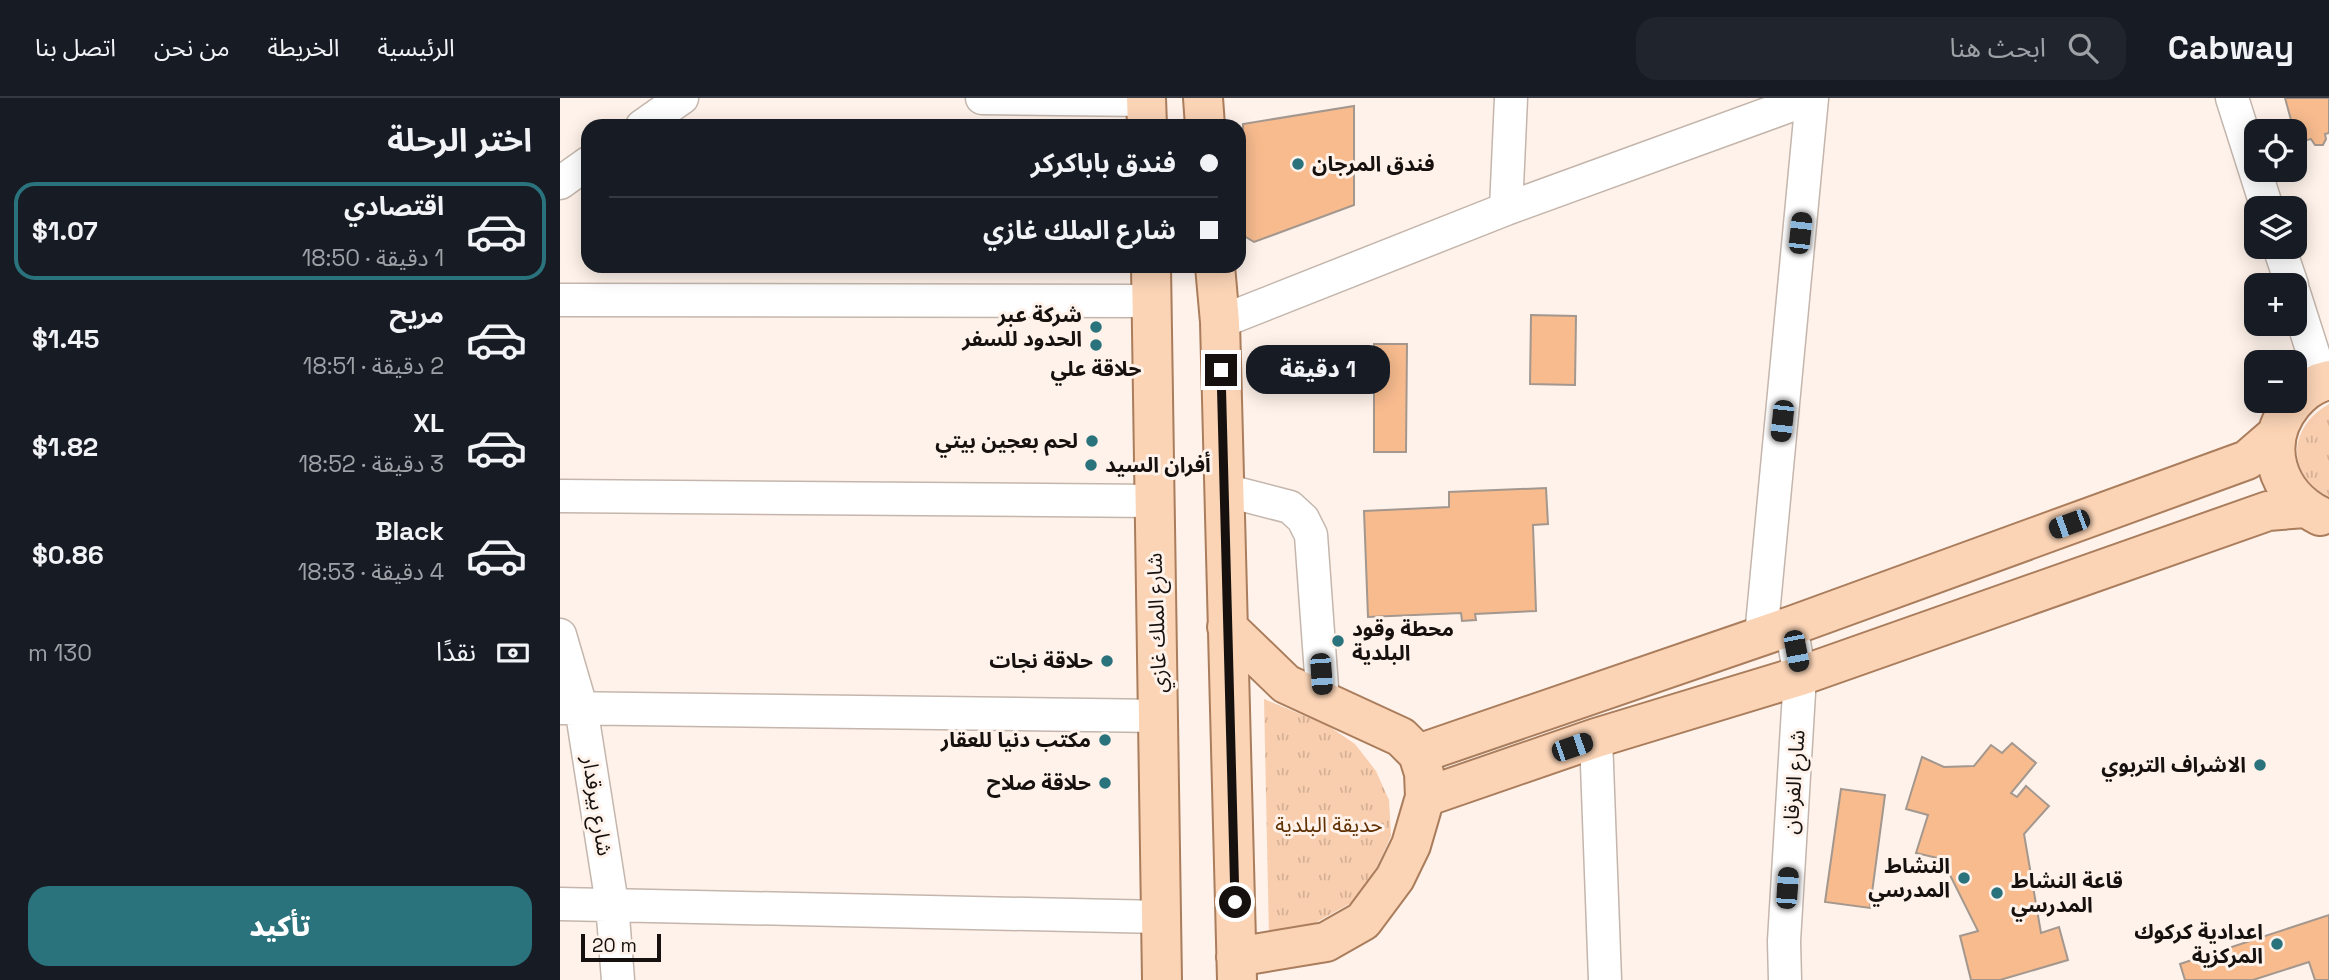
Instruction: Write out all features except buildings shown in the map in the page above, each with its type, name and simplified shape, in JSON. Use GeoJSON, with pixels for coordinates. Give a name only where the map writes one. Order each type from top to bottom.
{"type":"FeatureCollection","features":[{"type":"Feature","properties":{"kind":"main road"},"geometry":{"type":"LineString","coordinates":[[1203,98],[1204,119]]}},
{"type":"Feature","properties":{"kind":"main road"},"geometry":{"type":"LineString","coordinates":[[1216,273],[1220,322],[1227,627],[1236,969],[1326,942],[1363,921],[1395,878],[1411,845],[1425,797],[1424,774],[1418,754],[1401,737],[1286,684],[1227,627]]}},
{"type":"Feature","properties":{"kind":"main road","name":"شارع الملك غازي"},"geometry":{"type":"LineString","coordinates":[[1151,284],[1160,716],[1162,980]]}},
{"type":"Feature","properties":{"kind":"main road"},"geometry":{"type":"LineString","coordinates":[[2317,514],[2290,494],[2280,476],[2275,455],[2277,435],[2286,412],[2302,393],[2326,381]]}},
{"type":"Feature","properties":{"kind":"main road"},"geometry":{"type":"LineString","coordinates":[[1418,754],[1776,631],[2246,460],[2277,435]]}},
{"type":"Feature","properties":{"kind":"main road"},"geometry":{"type":"LineString","coordinates":[[1425,797],[1596,738],[1800,676],[2268,511],[2317,514]]}},
{"type":"Feature","properties":{"kind":"street"},"geometry":{"type":"LineString","coordinates":[[652,119],[682,98]]}},
{"type":"Feature","properties":{"kind":"street"},"geometry":{"type":"LineString","coordinates":[[982,98],[1146,108]]}},
{"type":"Feature","properties":{"kind":"street"},"geometry":{"type":"LineString","coordinates":[[1506,209],[1511,98]]}},
{"type":"Feature","properties":{"kind":"street"},"geometry":{"type":"LineString","coordinates":[[1220,322],[1506,209],[1811,98]]}},
{"type":"Feature","properties":{"kind":"street","name":"شارع الفرقان"},"geometry":{"type":"LineString","coordinates":[[1785,980],[1784,942],[1800,676],[1776,631],[1811,98]]}},
{"type":"Feature","properties":{"kind":"street"},"geometry":{"type":"LineString","coordinates":[[2232,98],[2263,196]]}},
{"type":"Feature","properties":{"kind":"street"},"geometry":{"type":"LineString","coordinates":[[560,183],[581,168]]}},
{"type":"Feature","properties":{"kind":"street"},"geometry":{"type":"LineString","coordinates":[[560,300],[1151,284]]}},
{"type":"Feature","properties":{"kind":"street"},"geometry":{"type":"LineString","coordinates":[[2307,329],[2326,381]]}},
{"type":"Feature","properties":{"kind":"street"},"geometry":{"type":"LineString","coordinates":[[1224,490],[1290,507],[1303,519],[1311,535],[1323,702]]}},
{"type":"Feature","properties":{"kind":"street"},"geometry":{"type":"LineString","coordinates":[[560,496],[1154,501]]}},
{"type":"Feature","properties":{"kind":"street","name":"شارع بيرقدار"},"geometry":{"type":"LineString","coordinates":[[560,635],[571,707],[612,904],[618,980]]}},
{"type":"Feature","properties":{"kind":"street"},"geometry":{"type":"LineString","coordinates":[[571,707],[1160,716]]}},
{"type":"Feature","properties":{"kind":"street"},"geometry":{"type":"LineString","coordinates":[[1596,738],[1605,980]]}},
{"type":"Feature","properties":{"kind":"street"},"geometry":{"type":"LineString","coordinates":[[560,904],[1161,917]]}},
{"type":"Feature","properties":{"kind":"green space"},"geometry":{"type":"Polygon","coordinates":[[[2329,404],[2329,497],[2315,488],[2305,476],[2297,451],[2299,438],[2306,425],[2329,404]]]}},
{"type":"Feature","properties":{"kind":"green space","name":"حديقة البلدية"},"geometry":{"type":"Polygon","coordinates":[[[1264,699],[1327,725],[1355,744],[1376,771],[1389,800],[1391,836],[1374,874],[1351,903],[1297,933],[1269,937],[1264,699]]]}},
{"type":"Feature","properties":{"kind":"place","name":"فندق المرجان"},"geometry":{"type":"Point","coordinates":[1298,164]}},
{"type":"Feature","properties":{"kind":"place","name":"شركة عبر الحدود للسفر"},"geometry":{"type":"Point","coordinates":[1096,327]}},
{"type":"Feature","properties":{"kind":"place","name":"حلاقة علي"},"geometry":{"type":"Point","coordinates":[1096,345]}},
{"type":"Feature","properties":{"kind":"place","name":"لحم بعجين بيتي"},"geometry":{"type":"Point","coordinates":[1092,441]}},
{"type":"Feature","properties":{"kind":"place","name":"أفران السيد"},"geometry":{"type":"Point","coordinates":[1091,465]}},
{"type":"Feature","properties":{"kind":"place","name":"محطة وقود البلدية"},"geometry":{"type":"Point","coordinates":[1338,641]}},
{"type":"Feature","properties":{"kind":"place","name":"حلاقة نجات"},"geometry":{"type":"Point","coordinates":[1107,661]}},
{"type":"Feature","properties":{"kind":"place","name":"مكتب دنيا للعقار"},"geometry":{"type":"Point","coordinates":[1105,740]}},
{"type":"Feature","properties":{"kind":"place","name":"الاشراف التربوي"},"geometry":{"type":"Point","coordinates":[2260,765]}},
{"type":"Feature","properties":{"kind":"place","name":"حلاقة صلاح"},"geometry":{"type":"Point","coordinates":[1105,783]}},
{"type":"Feature","properties":{"kind":"place","name":"النشاط المدرسي"},"geometry":{"type":"Point","coordinates":[1964,878]}},
{"type":"Feature","properties":{"kind":"place","name":"قاعة النشاط المدرسي"},"geometry":{"type":"Point","coordinates":[1997,893]}},
{"type":"Feature","properties":{"kind":"place","name":"اعدادية كركوك المركزية"},"geometry":{"type":"Point","coordinates":[2277,944]}},
{"type":"Feature","properties":{"kind":"route"},"geometry":{"type":"LineString","coordinates":[[1221,370],[1235,902]]}}]}
